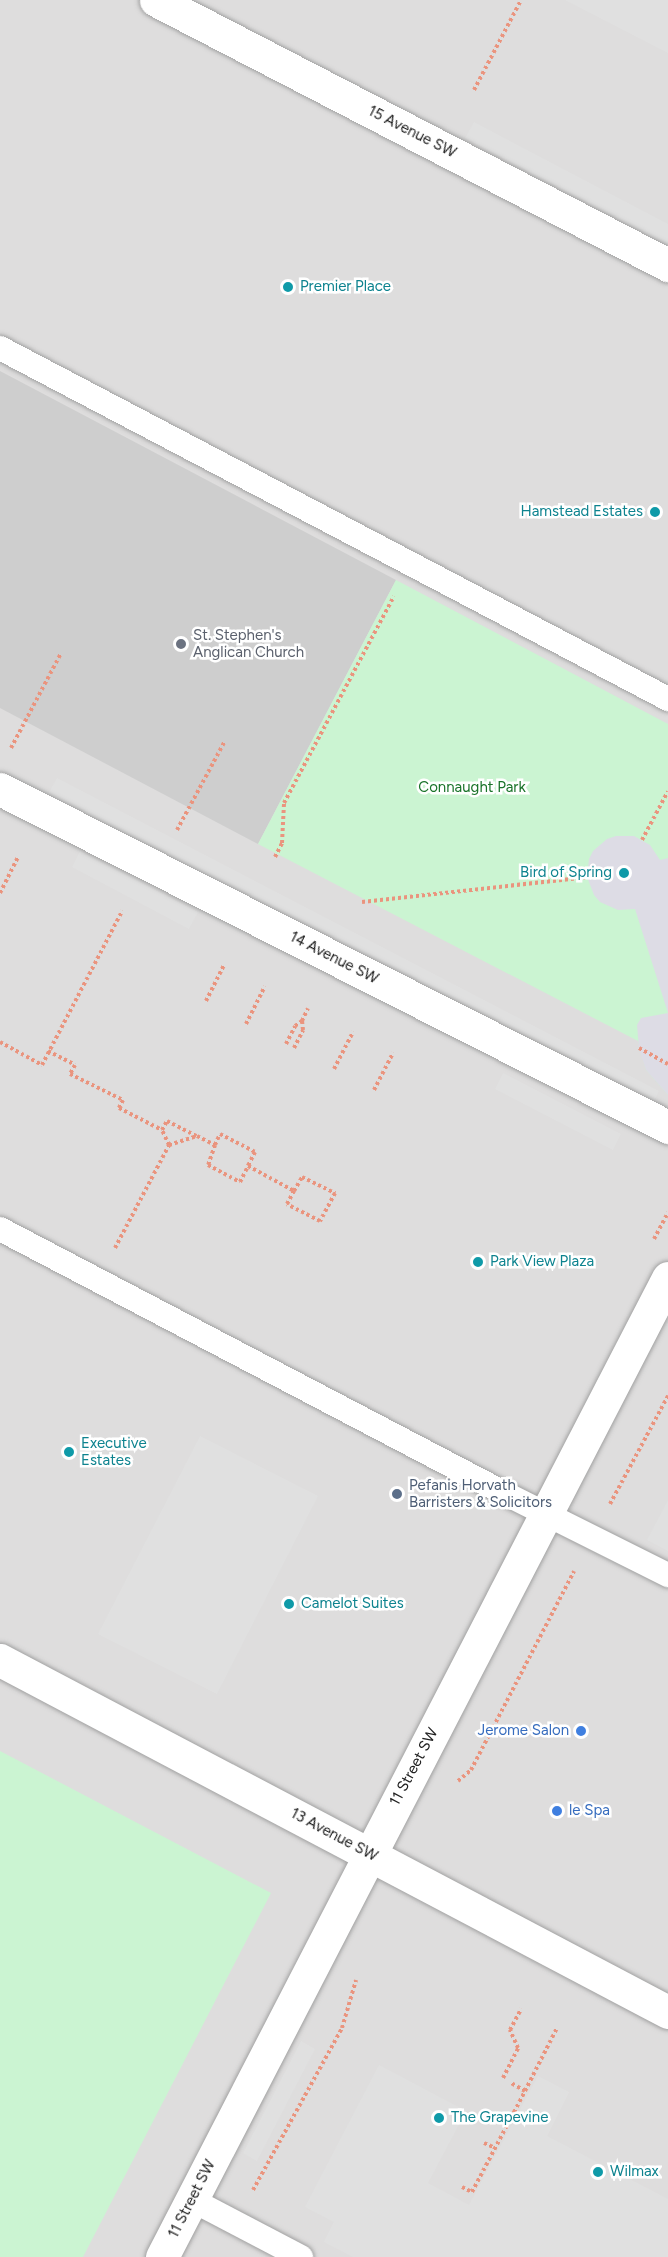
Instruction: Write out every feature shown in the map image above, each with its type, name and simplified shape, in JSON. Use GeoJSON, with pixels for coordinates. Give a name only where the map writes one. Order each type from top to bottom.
{"type":"FeatureCollection","features":[{"type":"Feature","properties":{"kind":"street","name":"15 Avenue SW"},"geometry":{"type":"LineString","coordinates":[[156,0],[668,265]]}},
{"type":"Feature","properties":{"kind":"street","name":"14 Avenue SW"},"geometry":{"type":"LineString","coordinates":[[0,789],[668,1127]]}},
{"type":"Feature","properties":{"kind":"street","name":"11 Street SW"},"geometry":{"type":"LineString","coordinates":[[162,2257],[668,1278]]}},
{"type":"Feature","properties":{"kind":"street","name":"13 Avenue SW"},"geometry":{"type":"LineString","coordinates":[[0,1660],[668,2012]]}},
{"type":"Feature","properties":{"kind":"lane"},"geometry":{"type":"LineString","coordinates":[[0,348],[668,699]]}},
{"type":"Feature","properties":{"kind":"lane"},"geometry":{"type":"LineString","coordinates":[[0,1229],[668,1575]]}},
{"type":"Feature","properties":{"kind":"lane"},"geometry":{"type":"LineString","coordinates":[[192,2200],[301,2257]]}},
{"type":"Feature","properties":{"kind":"path"},"geometry":{"type":"LineString","coordinates":[[474,90],[521,0]]}},
{"type":"Feature","properties":{"kind":"path"},"geometry":{"type":"LineString","coordinates":[[275,857],[282,843],[284,803],[398,589]]}},
{"type":"Feature","properties":{"kind":"path"},"geometry":{"type":"LineString","coordinates":[[9,753],[61,653]]}},
{"type":"Feature","properties":{"kind":"path"},"geometry":{"type":"LineString","coordinates":[[173,838],[225,741]]}},
{"type":"Feature","properties":{"kind":"path"},"geometry":{"type":"LineString","coordinates":[[642,840],[668,791]]}},
{"type":"Feature","properties":{"kind":"path"},"geometry":{"type":"LineString","coordinates":[[0,893],[18,857]]}},
{"type":"Feature","properties":{"kind":"path"},"geometry":{"type":"LineString","coordinates":[[362,902],[587,877]]}},
{"type":"Feature","properties":{"kind":"path"},"geometry":{"type":"LineString","coordinates":[[0,1042],[42,1065],[122,911]]}},
{"type":"Feature","properties":{"kind":"path"},"geometry":{"type":"LineString","coordinates":[[206,1001],[224,965]]}},
{"type":"Feature","properties":{"kind":"path"},"geometry":{"type":"LineString","coordinates":[[246,1024],[265,986]]}},
{"type":"Feature","properties":{"kind":"path"},"geometry":{"type":"LineString","coordinates":[[286,1044],[308,1008]]}},
{"type":"Feature","properties":{"kind":"path"},"geometry":{"type":"LineString","coordinates":[[294,1048],[303,1030],[302,1021]]}},
{"type":"Feature","properties":{"kind":"path"},"geometry":{"type":"LineString","coordinates":[[334,1068],[353,1032]]}},
{"type":"Feature","properties":{"kind":"path"},"geometry":{"type":"LineString","coordinates":[[639,1048],[668,1064]]}},
{"type":"Feature","properties":{"kind":"path"},"geometry":{"type":"LineString","coordinates":[[48,1052],[75,1065],[70,1074],[123,1100],[119,1108],[162,1130],[169,1144]]}},
{"type":"Feature","properties":{"kind":"path"},"geometry":{"type":"LineString","coordinates":[[374,1090],[393,1053]]}},
{"type":"Feature","properties":{"kind":"path"},"geometry":{"type":"LineString","coordinates":[[162,1130],[166,1121],[215,1145]]}},
{"type":"Feature","properties":{"kind":"path"},"geometry":{"type":"LineString","coordinates":[[220,1134],[255,1152],[240,1182],[208,1166],[215,1145],[220,1134]]}},
{"type":"Feature","properties":{"kind":"path"},"geometry":{"type":"LineString","coordinates":[[98,1280],[169,1144],[196,1136]]}},
{"type":"Feature","properties":{"kind":"path"},"geometry":{"type":"LineString","coordinates":[[248,1166],[294,1191]]}},
{"type":"Feature","properties":{"kind":"path"},"geometry":{"type":"LineString","coordinates":[[302,1177],[335,1193],[320,1221],[287,1204],[294,1191],[302,1177]]}},
{"type":"Feature","properties":{"kind":"path"},"geometry":{"type":"LineString","coordinates":[[456,1783],[471,1770],[668,1396]]}},
{"type":"Feature","properties":{"kind":"path"},"geometry":{"type":"LineString","coordinates":[[236,2223],[342,2028],[355,1988],[356,1976]]}},
{"type":"Feature","properties":{"kind":"path"},"geometry":{"type":"LineString","coordinates":[[503,2078],[518,2048],[510,2030],[521,2009]]}},
{"type":"Feature","properties":{"kind":"path"},"geometry":{"type":"LineString","coordinates":[[462,2187],[472,2192],[556,2028]]}},
{"type":"Feature","properties":{"kind":"path"},"geometry":{"type":"LineString","coordinates":[[511,2083],[525,2091]]}},
{"type":"Feature","properties":{"kind":"path"},"geometry":{"type":"LineString","coordinates":[[484,2144],[495,2148]]}},
{"type":"Feature","properties":{"kind":"shaded area"},"geometry":{"type":"Polygon","coordinates":[[[0,0],[668,0],[668,2257],[0,2257],[0,0]]]}},
{"type":"Feature","properties":{"kind":"shaded area"},"geometry":{"type":"Polygon","coordinates":[[[565,0],[668,0],[668,53],[565,0]]]}},
{"type":"Feature","properties":{"kind":"shaded area"},"geometry":{"type":"Polygon","coordinates":[[[474,122],[668,224],[668,245],[465,138],[474,122]]]}},
{"type":"Feature","properties":{"kind":"shaded area","name":"St. Stephen's Anglican Church"},"geometry":{"type":"Polygon","coordinates":[[[0,371],[396,580],[258,844],[0,708],[0,371]]]}},
{"type":"Feature","properties":{"kind":"shaded area"},"geometry":{"type":"Polygon","coordinates":[[[57,778],[659,1091],[651,1108],[48,794],[57,778]]]}},
{"type":"Feature","properties":{"kind":"shaded area"},"geometry":{"type":"Polygon","coordinates":[[[616,836],[634,836],[650,845],[660,860],[668,858],[668,1013],[635,909],[618,910],[600,902],[594,895],[587,877],[589,859],[593,851],[607,839],[616,836]]]}},
{"type":"Feature","properties":{"kind":"shaded area"},"geometry":{"type":"Polygon","coordinates":[[[80,851],[198,912],[189,929],[72,867],[80,851]]]}},
{"type":"Feature","properties":{"kind":"shaded area"},"geometry":{"type":"Polygon","coordinates":[[[668,1013],[668,1095],[646,1070],[639,1048],[637,1025],[641,1018],[668,1013]]]}},
{"type":"Feature","properties":{"kind":"shaded area"},"geometry":{"type":"Polygon","coordinates":[[[503,1073],[621,1134],[613,1150],[495,1089],[503,1073]]]}},
{"type":"Feature","properties":{"kind":"shaded area"},"geometry":{"type":"Polygon","coordinates":[[[200,1436],[318,1496],[217,1694],[98,1634],[200,1436]]]}},
{"type":"Feature","properties":{"kind":"shaded area"},"geometry":{"type":"Polygon","coordinates":[[[668,1500],[668,1551],[647,1540],[668,1500]]]}},
{"type":"Feature","properties":{"kind":"shaded area"},"geometry":{"type":"Polygon","coordinates":[[[301,2041],[315,2049],[257,2161],[243,2153],[301,2041]]]}},
{"type":"Feature","properties":{"kind":"shaded area"},"geometry":{"type":"Polygon","coordinates":[[[379,2065],[466,2111],[428,2183],[469,2205],[538,2076],[569,2092],[547,2136],[668,2199],[668,2257],[353,2257],[324,2242],[334,2222],[305,2207],[379,2065]]]}},
{"type":"Feature","properties":{"kind":"green space","name":"Connaught Park"},"geometry":{"type":"Polygon","coordinates":[[[396,580],[668,724],[668,1095],[646,1070],[638,1041],[258,844],[396,580]]]}},
{"type":"Feature","properties":{"kind":"green space"},"geometry":{"type":"Polygon","coordinates":[[[0,1751],[271,1893],[83,2257],[0,2257],[0,1751]]]}},
{"type":"Feature","properties":{"kind":"place","name":"Premier Place"},"geometry":{"type":"Point","coordinates":[288,287]}},
{"type":"Feature","properties":{"kind":"place","name":"Hamstead Estates"},"geometry":{"type":"Point","coordinates":[655,512]}},
{"type":"Feature","properties":{"kind":"place","name":"St. Stephen's Anglican Church"},"geometry":{"type":"Point","coordinates":[181,644]}},
{"type":"Feature","properties":{"kind":"place","name":"Bird of Spring"},"geometry":{"type":"Point","coordinates":[624,873]}},
{"type":"Feature","properties":{"kind":"place","name":"Park View Plaza"},"geometry":{"type":"Point","coordinates":[478,1262]}},
{"type":"Feature","properties":{"kind":"place","name":"Executive Estates"},"geometry":{"type":"Point","coordinates":[69,1452]}},
{"type":"Feature","properties":{"kind":"place","name":"Pefanis Horvath Barristers & Solicitors"},"geometry":{"type":"Point","coordinates":[397,1494]}},
{"type":"Feature","properties":{"kind":"place","name":"Camelot Suites"},"geometry":{"type":"Point","coordinates":[289,1604]}},
{"type":"Feature","properties":{"kind":"place","name":"Jerome Salon"},"geometry":{"type":"Point","coordinates":[581,1731]}},
{"type":"Feature","properties":{"kind":"place","name":"le Spa"},"geometry":{"type":"Point","coordinates":[557,1811]}},
{"type":"Feature","properties":{"kind":"place","name":"The Grapevine"},"geometry":{"type":"Point","coordinates":[439,2118]}},
{"type":"Feature","properties":{"kind":"place","name":"Wilmax"},"geometry":{"type":"Point","coordinates":[598,2172]}}]}
